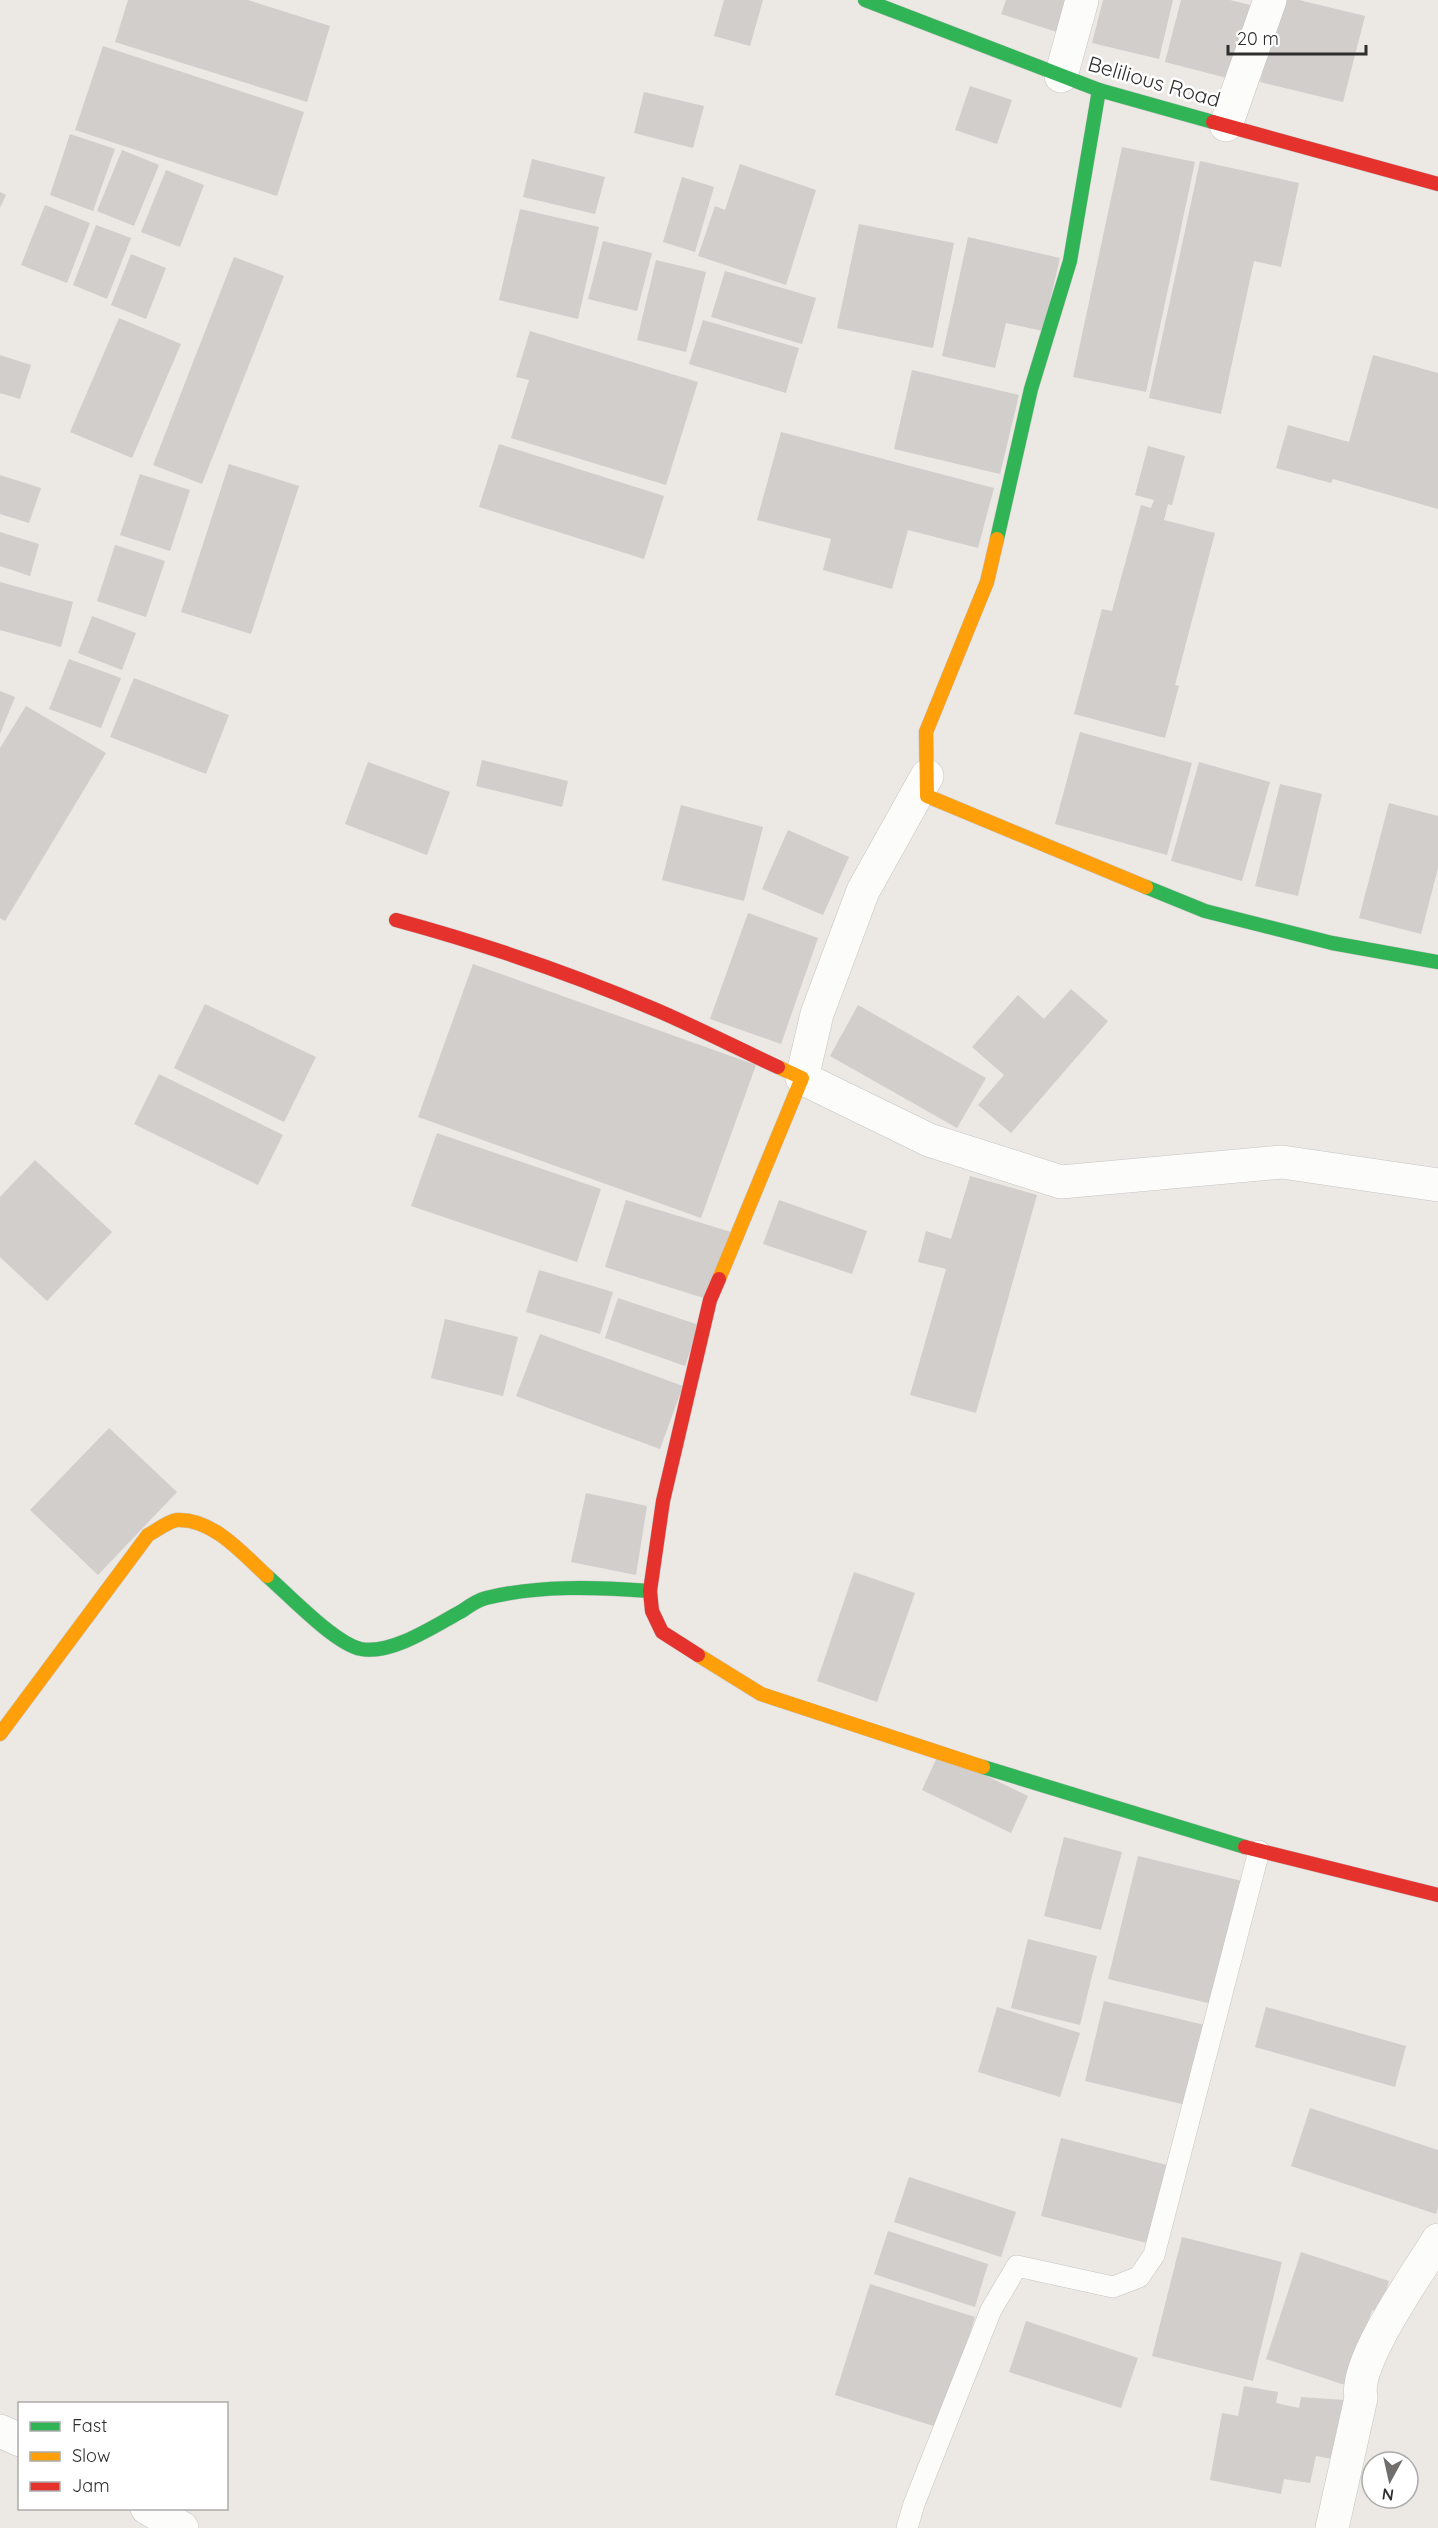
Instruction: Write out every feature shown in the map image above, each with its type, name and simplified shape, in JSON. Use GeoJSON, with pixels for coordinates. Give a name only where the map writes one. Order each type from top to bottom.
{"type":"FeatureCollection","features":[{"type":"Feature","properties":{"kind":"street","name":"Belilious Road"},"geometry":{"type":"LineString","coordinates":[[865,0],[1099,90],[1438,184]]}},
{"type":"Feature","properties":{"kind":"street"},"geometry":{"type":"LineString","coordinates":[[1061,76],[1082,0]]}},
{"type":"Feature","properties":{"kind":"street"},"geometry":{"type":"LineString","coordinates":[[1226,125],[1270,0]]}},
{"type":"Feature","properties":{"kind":"street"},"geometry":{"type":"LineString","coordinates":[[1099,90],[1070,261],[1031,389],[987,582],[926,732],[927,796],[1205,911],[1332,943],[1438,962]]}},
{"type":"Feature","properties":{"kind":"street"},"geometry":{"type":"LineString","coordinates":[[927,776],[863,891],[817,1014],[802,1078],[710,1300],[663,1501],[650,1591],[652,1611],[662,1632],[761,1694],[1063,1793],[1260,1851],[1438,1895]]}},
{"type":"Feature","properties":{"kind":"street"},"geometry":{"type":"LineString","coordinates":[[396,920],[462,936],[597,985],[802,1078],[929,1140],[1061,1182],[1281,1162],[1438,1185]]}},
{"type":"Feature","properties":{"kind":"street"},"geometry":{"type":"LineString","coordinates":[[0,1734],[148,1535],[176,1520],[199,1524],[223,1537],[339,1639],[361,1649],[387,1647],[420,1634],[484,1598],[549,1589],[608,1588],[650,1591]]}},
{"type":"Feature","properties":{"kind":"street"},"geometry":{"type":"LineString","coordinates":[[1332,2528],[1361,2398],[1359,2389],[1371,2350],[1438,2240]]}},
{"type":"Feature","properties":{"kind":"street"},"geometry":{"type":"LineString","coordinates":[[0,2431],[18,2439]]}},
{"type":"Feature","properties":{"kind":"street"},"geometry":{"type":"LineString","coordinates":[[150,2510],[182,2528]]}},
{"type":"Feature","properties":{"kind":"lane"},"geometry":{"type":"LineString","coordinates":[[907,2528],[914,2504],[991,2310],[1017,2266],[1113,2287],[1139,2277],[1154,2255],[1260,1851]]}},
{"type":"Feature","properties":{"kind":"building"},"geometry":{"type":"Polygon","coordinates":[[[128,0],[248,0],[330,26],[307,102],[115,42],[128,0]]]}},
{"type":"Feature","properties":{"kind":"building"},"geometry":{"type":"Polygon","coordinates":[[[724,0],[763,0],[750,46],[714,36],[724,0]]]}},
{"type":"Feature","properties":{"kind":"building"},"geometry":{"type":"Polygon","coordinates":[[[1006,0],[1078,0],[1066,35],[1001,14],[1006,0]]]}},
{"type":"Feature","properties":{"kind":"building"},"geometry":{"type":"Polygon","coordinates":[[[1103,0],[1173,0],[1159,59],[1092,43],[1103,0]]]}},
{"type":"Feature","properties":{"kind":"building"},"geometry":{"type":"Polygon","coordinates":[[[1181,0],[1230,0],[1250,5],[1231,79],[1165,62],[1181,0]]]}},
{"type":"Feature","properties":{"kind":"building"},"geometry":{"type":"Polygon","coordinates":[[[1280,0],[1299,0],[1365,16],[1343,102],[1260,82],[1280,0]]]}},
{"type":"Feature","properties":{"kind":"building"},"geometry":{"type":"Polygon","coordinates":[[[103,46],[304,112],[277,196],[75,130],[103,46]]]}},
{"type":"Feature","properties":{"kind":"building"},"geometry":{"type":"Polygon","coordinates":[[[970,86],[1012,100],[997,144],[955,130],[970,86]]]}},
{"type":"Feature","properties":{"kind":"building"},"geometry":{"type":"Polygon","coordinates":[[[644,92],[704,106],[693,148],[634,133],[644,92]]]}},
{"type":"Feature","properties":{"kind":"building"},"geometry":{"type":"Polygon","coordinates":[[[70,134],[115,149],[93,211],[50,195],[70,134]]]}},
{"type":"Feature","properties":{"kind":"building"},"geometry":{"type":"Polygon","coordinates":[[[1122,147],[1195,162],[1146,392],[1073,377],[1122,147]]]}},
{"type":"Feature","properties":{"kind":"building"},"geometry":{"type":"Polygon","coordinates":[[[122,150],[159,165],[134,226],[97,211],[122,150]]]}},
{"type":"Feature","properties":{"kind":"building"},"geometry":{"type":"Polygon","coordinates":[[[532,159],[605,177],[595,214],[523,197],[532,159]]]}},
{"type":"Feature","properties":{"kind":"building"},"geometry":{"type":"Polygon","coordinates":[[[1200,161],[1299,183],[1281,267],[1254,261],[1221,414],[1149,398],[1200,161]]]}},
{"type":"Feature","properties":{"kind":"building"},"geometry":{"type":"Polygon","coordinates":[[[740,164],[816,190],[786,285],[698,256],[715,206],[725,210],[740,164]]]}},
{"type":"Feature","properties":{"kind":"building"},"geometry":{"type":"Polygon","coordinates":[[[166,170],[204,185],[180,247],[141,232],[166,170]]]}},
{"type":"Feature","properties":{"kind":"building"},"geometry":{"type":"Polygon","coordinates":[[[682,177],[714,187],[695,252],[663,242],[682,177]]]}},
{"type":"Feature","properties":{"kind":"building"},"geometry":{"type":"Polygon","coordinates":[[[0,192],[6,195],[0,208],[0,192]]]}},
{"type":"Feature","properties":{"kind":"building"},"geometry":{"type":"Polygon","coordinates":[[[45,205],[90,223],[67,283],[21,265],[45,205]]]}},
{"type":"Feature","properties":{"kind":"building"},"geometry":{"type":"Polygon","coordinates":[[[520,209],[599,227],[578,319],[499,300],[520,209]]]}},
{"type":"Feature","properties":{"kind":"building"},"geometry":{"type":"Polygon","coordinates":[[[859,224],[954,243],[933,348],[837,328],[859,224]]]}},
{"type":"Feature","properties":{"kind":"building"},"geometry":{"type":"Polygon","coordinates":[[[96,225],[131,238],[107,299],[73,285],[96,225]]]}},
{"type":"Feature","properties":{"kind":"building"},"geometry":{"type":"Polygon","coordinates":[[[968,237],[1060,258],[1043,331],[1006,323],[995,368],[942,356],[968,237]]]}},
{"type":"Feature","properties":{"kind":"building"},"geometry":{"type":"Polygon","coordinates":[[[603,241],[652,253],[637,311],[588,299],[603,241]]]}},
{"type":"Feature","properties":{"kind":"building"},"geometry":{"type":"Polygon","coordinates":[[[131,254],[166,268],[146,319],[111,305],[131,254]]]}},
{"type":"Feature","properties":{"kind":"building"},"geometry":{"type":"Polygon","coordinates":[[[234,257],[284,276],[202,484],[153,465],[234,257]]]}},
{"type":"Feature","properties":{"kind":"building"},"geometry":{"type":"Polygon","coordinates":[[[656,260],[706,272],[686,352],[637,340],[656,260]]]}},
{"type":"Feature","properties":{"kind":"building"},"geometry":{"type":"Polygon","coordinates":[[[725,271],[816,298],[802,344],[711,317],[725,271]]]}},
{"type":"Feature","properties":{"kind":"building"},"geometry":{"type":"Polygon","coordinates":[[[119,318],[181,344],[132,458],[70,432],[119,318]]]}},
{"type":"Feature","properties":{"kind":"building"},"geometry":{"type":"Polygon","coordinates":[[[703,320],[799,348],[786,393],[689,364],[703,320]]]}},
{"type":"Feature","properties":{"kind":"building"},"geometry":{"type":"Polygon","coordinates":[[[530,331],[698,382],[666,485],[511,438],[529,380],[516,377],[530,331]]]}},
{"type":"Feature","properties":{"kind":"building"},"geometry":{"type":"Polygon","coordinates":[[[0,355],[31,365],[20,399],[0,393],[0,355]]]}},
{"type":"Feature","properties":{"kind":"building"},"geometry":{"type":"Polygon","coordinates":[[[1373,355],[1438,373],[1438,509],[1333,479],[1331,483],[1276,468],[1288,425],[1349,442],[1373,355]]]}},
{"type":"Feature","properties":{"kind":"building"},"geometry":{"type":"Polygon","coordinates":[[[912,370],[1019,395],[1000,474],[894,449],[912,370]]]}},
{"type":"Feature","properties":{"kind":"building"},"geometry":{"type":"Polygon","coordinates":[[[781,432],[994,488],[978,548],[908,530],[892,589],[823,570],[831,539],[757,520],[781,432]]]}},
{"type":"Feature","properties":{"kind":"building"},"geometry":{"type":"Polygon","coordinates":[[[499,444],[664,496],[644,559],[479,507],[499,444]]]}},
{"type":"Feature","properties":{"kind":"building"},"geometry":{"type":"Polygon","coordinates":[[[1148,446],[1185,456],[1172,505],[1168,504],[1164,520],[1215,533],[1175,685],[1179,686],[1165,738],[1074,714],[1102,609],[1112,611],[1141,505],[1151,508],[1154,500],[1135,495],[1148,446]]]}},
{"type":"Feature","properties":{"kind":"building"},"geometry":{"type":"Polygon","coordinates":[[[229,464],[299,486],[251,634],[181,612],[229,464]]]}},
{"type":"Feature","properties":{"kind":"building"},"geometry":{"type":"Polygon","coordinates":[[[140,474],[190,490],[170,551],[120,535],[140,474]]]}},
{"type":"Feature","properties":{"kind":"building"},"geometry":{"type":"Polygon","coordinates":[[[0,475],[41,488],[29,523],[0,514],[0,475]]]}},
{"type":"Feature","properties":{"kind":"building"},"geometry":{"type":"Polygon","coordinates":[[[0,532],[39,544],[30,576],[0,566],[0,532]]]}},
{"type":"Feature","properties":{"kind":"building"},"geometry":{"type":"Polygon","coordinates":[[[115,545],[165,561],[146,617],[97,601],[115,545]]]}},
{"type":"Feature","properties":{"kind":"building"},"geometry":{"type":"Polygon","coordinates":[[[0,582],[73,602],[61,647],[0,630],[0,582]]]}},
{"type":"Feature","properties":{"kind":"building"},"geometry":{"type":"Polygon","coordinates":[[[92,616],[136,633],[122,670],[78,653],[92,616]]]}},
{"type":"Feature","properties":{"kind":"building"},"geometry":{"type":"Polygon","coordinates":[[[69,659],[121,678],[101,728],[49,709],[69,659]]]}},
{"type":"Feature","properties":{"kind":"building"},"geometry":{"type":"Polygon","coordinates":[[[134,678],[229,715],[206,774],[110,737],[134,678]]]}},
{"type":"Feature","properties":{"kind":"building"},"geometry":{"type":"Polygon","coordinates":[[[0,691],[15,697],[0,734],[0,691]]]}},
{"type":"Feature","properties":{"kind":"building"},"geometry":{"type":"Polygon","coordinates":[[[26,706],[106,753],[5,921],[0,918],[0,748],[26,706]]]}},
{"type":"Feature","properties":{"kind":"building"},"geometry":{"type":"Polygon","coordinates":[[[1080,732],[1192,763],[1167,855],[1055,824],[1080,732]]]}},
{"type":"Feature","properties":{"kind":"building"},"geometry":{"type":"Polygon","coordinates":[[[482,760],[568,781],[562,807],[476,786],[482,760]]]}},
{"type":"Feature","properties":{"kind":"building"},"geometry":{"type":"Polygon","coordinates":[[[368,762],[450,792],[427,855],[345,824],[368,762]]]}},
{"type":"Feature","properties":{"kind":"building"},"geometry":{"type":"Polygon","coordinates":[[[1199,762],[1270,782],[1242,881],[1171,861],[1199,762]]]}},
{"type":"Feature","properties":{"kind":"building"},"geometry":{"type":"Polygon","coordinates":[[[1280,784],[1322,794],[1298,896],[1255,886],[1280,784]]]}},
{"type":"Feature","properties":{"kind":"building"},"geometry":{"type":"Polygon","coordinates":[[[1389,803],[1438,816],[1438,868],[1421,934],[1359,918],[1389,803]]]}},
{"type":"Feature","properties":{"kind":"building"},"geometry":{"type":"Polygon","coordinates":[[[681,805],[763,827],[744,901],[662,880],[681,805]]]}},
{"type":"Feature","properties":{"kind":"building"},"geometry":{"type":"Polygon","coordinates":[[[788,830],[849,857],[823,915],[762,889],[788,830]]]}},
{"type":"Feature","properties":{"kind":"building"},"geometry":{"type":"Polygon","coordinates":[[[748,913],[818,938],[781,1044],[710,1019],[748,913]]]}},
{"type":"Feature","properties":{"kind":"building"},"geometry":{"type":"Polygon","coordinates":[[[473,964],[756,1065],[701,1218],[418,1117],[473,964]]]}},
{"type":"Feature","properties":{"kind":"building"},"geometry":{"type":"Polygon","coordinates":[[[1071,989],[1108,1021],[1011,1133],[978,1105],[1004,1075],[972,1047],[1018,995],[1044,1019],[1071,989]]]}},
{"type":"Feature","properties":{"kind":"building"},"geometry":{"type":"Polygon","coordinates":[[[205,1004],[316,1057],[284,1122],[174,1068],[205,1004]]]}},
{"type":"Feature","properties":{"kind":"building"},"geometry":{"type":"Polygon","coordinates":[[[858,1005],[986,1078],[957,1128],[830,1056],[858,1005]]]}},
{"type":"Feature","properties":{"kind":"building"},"geometry":{"type":"Polygon","coordinates":[[[159,1074],[283,1135],[258,1185],[134,1124],[159,1074]]]}},
{"type":"Feature","properties":{"kind":"building"},"geometry":{"type":"Polygon","coordinates":[[[437,1133],[601,1189],[577,1262],[411,1206],[437,1133]]]}},
{"type":"Feature","properties":{"kind":"building"},"geometry":{"type":"Polygon","coordinates":[[[35,1160],[112,1232],[47,1301],[0,1257],[0,1197],[35,1160]]]}},
{"type":"Feature","properties":{"kind":"building"},"geometry":{"type":"Polygon","coordinates":[[[970,1176],[1037,1195],[976,1413],[910,1395],[946,1269],[918,1262],[926,1231],[951,1239],[970,1176]]]}},
{"type":"Feature","properties":{"kind":"building"},"geometry":{"type":"Polygon","coordinates":[[[626,1200],[731,1232],[710,1300],[605,1267],[626,1200]]]}},
{"type":"Feature","properties":{"kind":"building"},"geometry":{"type":"Polygon","coordinates":[[[779,1200],[867,1231],[852,1274],[763,1244],[779,1200]]]}},
{"type":"Feature","properties":{"kind":"building"},"geometry":{"type":"Polygon","coordinates":[[[539,1270],[613,1292],[600,1334],[526,1312],[539,1270]]]}},
{"type":"Feature","properties":{"kind":"building"},"geometry":{"type":"Polygon","coordinates":[[[618,1298],[699,1325],[685,1366],[605,1338],[618,1298]]]}},
{"type":"Feature","properties":{"kind":"building"},"geometry":{"type":"Polygon","coordinates":[[[445,1319],[518,1337],[503,1396],[431,1378],[445,1319]]]}},
{"type":"Feature","properties":{"kind":"building"},"geometry":{"type":"Polygon","coordinates":[[[540,1334],[683,1386],[660,1449],[516,1396],[540,1334]]]}},
{"type":"Feature","properties":{"kind":"building"},"geometry":{"type":"Polygon","coordinates":[[[109,1428],[177,1492],[98,1575],[30,1510],[109,1428]]]}},
{"type":"Feature","properties":{"kind":"building"},"geometry":{"type":"Polygon","coordinates":[[[586,1493],[647,1506],[636,1575],[571,1562],[586,1493]]]}},
{"type":"Feature","properties":{"kind":"building"},"geometry":{"type":"Polygon","coordinates":[[[854,1572],[915,1593],[877,1702],[817,1681],[854,1572]]]}},
{"type":"Feature","properties":{"kind":"building"},"geometry":{"type":"Polygon","coordinates":[[[939,1753],[1028,1796],[1011,1833],[922,1790],[939,1753]]]}},
{"type":"Feature","properties":{"kind":"building"},"geometry":{"type":"Polygon","coordinates":[[[1064,1837],[1122,1852],[1101,1930],[1044,1916],[1064,1837]]]}},
{"type":"Feature","properties":{"kind":"building"},"geometry":{"type":"Polygon","coordinates":[[[1138,1856],[1242,1881],[1212,2004],[1108,1979],[1138,1856]]]}},
{"type":"Feature","properties":{"kind":"building"},"geometry":{"type":"Polygon","coordinates":[[[1028,1939],[1097,1956],[1080,2025],[1011,2008],[1028,1939]]]}},
{"type":"Feature","properties":{"kind":"building"},"geometry":{"type":"Polygon","coordinates":[[[1104,2001],[1209,2026],[1190,2106],[1085,2081],[1104,2001]]]}},
{"type":"Feature","properties":{"kind":"building"},"geometry":{"type":"Polygon","coordinates":[[[997,2007],[1080,2033],[1060,2097],[978,2072],[997,2007]]]}},
{"type":"Feature","properties":{"kind":"building"},"geometry":{"type":"Polygon","coordinates":[[[1266,2007],[1406,2046],[1395,2087],[1255,2047],[1266,2007]]]}},
{"type":"Feature","properties":{"kind":"building"},"geometry":{"type":"Polygon","coordinates":[[[1310,2108],[1438,2150],[1436,2214],[1291,2166],[1310,2108]]]}},
{"type":"Feature","properties":{"kind":"building"},"geometry":{"type":"Polygon","coordinates":[[[1061,2138],[1167,2165],[1147,2243],[1041,2216],[1061,2138]]]}},
{"type":"Feature","properties":{"kind":"building"},"geometry":{"type":"Polygon","coordinates":[[[909,2177],[1016,2212],[1001,2257],[894,2222],[909,2177]]]}},
{"type":"Feature","properties":{"kind":"building"},"geometry":{"type":"Polygon","coordinates":[[[888,2231],[988,2264],[975,2307],[874,2274],[888,2231]]]}},
{"type":"Feature","properties":{"kind":"building"},"geometry":{"type":"Polygon","coordinates":[[[1182,2237],[1282,2262],[1253,2381],[1152,2356],[1182,2237]]]}},
{"type":"Feature","properties":{"kind":"building"},"geometry":{"type":"Polygon","coordinates":[[[1301,2252],[1389,2281],[1379,2313],[1372,2310],[1348,2386],[1266,2359],[1301,2252]]]}},
{"type":"Feature","properties":{"kind":"building"},"geometry":{"type":"Polygon","coordinates":[[[870,2284],[975,2317],[940,2428],[835,2395],[870,2284]]]}},
{"type":"Feature","properties":{"kind":"building"},"geometry":{"type":"Polygon","coordinates":[[[1026,2321],[1138,2358],[1121,2408],[1009,2372],[1026,2321]]]}},
{"type":"Feature","properties":{"kind":"building"},"geometry":{"type":"Polygon","coordinates":[[[1244,2386],[1278,2392],[1276,2403],[1299,2408],[1301,2397],[1359,2401],[1343,2461],[1316,2456],[1310,2483],[1284,2479],[1281,2494],[1210,2480],[1222,2413],[1238,2416],[1244,2386]]]}},
{"type":"Feature","properties":{"kind":"traffic: fast"},"geometry":{"type":"LineString","coordinates":[[865,0],[1099,90],[1213,122]]}},
{"type":"Feature","properties":{"kind":"traffic: fast"},"geometry":{"type":"LineString","coordinates":[[997,539],[1031,389],[1070,261],[1099,90]]}},
{"type":"Feature","properties":{"kind":"traffic: fast"},"geometry":{"type":"LineString","coordinates":[[1146,887],[1205,911],[1332,943],[1438,962]]}},
{"type":"Feature","properties":{"kind":"traffic: fast"},"geometry":{"type":"LineString","coordinates":[[267,1576],[312,1618],[338,1638],[361,1649],[373,1650],[400,1643],[486,1598],[526,1591],[568,1588],[650,1591]]}},
{"type":"Feature","properties":{"kind":"traffic: fast"},"geometry":{"type":"LineString","coordinates":[[983,1767],[1245,1847]]}},
{"type":"Feature","properties":{"kind":"traffic: slow"},"geometry":{"type":"LineString","coordinates":[[997,539],[987,582],[926,732],[927,796],[1146,887]]}},
{"type":"Feature","properties":{"kind":"traffic: slow"},"geometry":{"type":"LineString","coordinates":[[719,1279],[802,1078],[778,1067]]}},
{"type":"Feature","properties":{"kind":"traffic: slow"},"geometry":{"type":"LineString","coordinates":[[0,1734],[148,1535],[162,1526],[177,1520],[203,1525],[227,1539],[267,1576]]}},
{"type":"Feature","properties":{"kind":"traffic: slow"},"geometry":{"type":"LineString","coordinates":[[698,1655],[761,1694],[983,1767]]}},
{"type":"Feature","properties":{"kind":"traffic: jam"},"geometry":{"type":"LineString","coordinates":[[1213,122],[1438,184]]}},
{"type":"Feature","properties":{"kind":"traffic: jam"},"geometry":{"type":"LineString","coordinates":[[396,920],[494,949],[591,983],[670,1016],[778,1067]]}},
{"type":"Feature","properties":{"kind":"traffic: jam"},"geometry":{"type":"LineString","coordinates":[[698,1655],[662,1632],[652,1611],[650,1591],[663,1501],[710,1300],[719,1279]]}},
{"type":"Feature","properties":{"kind":"traffic: jam"},"geometry":{"type":"LineString","coordinates":[[1245,1847],[1438,1895]]}}]}
